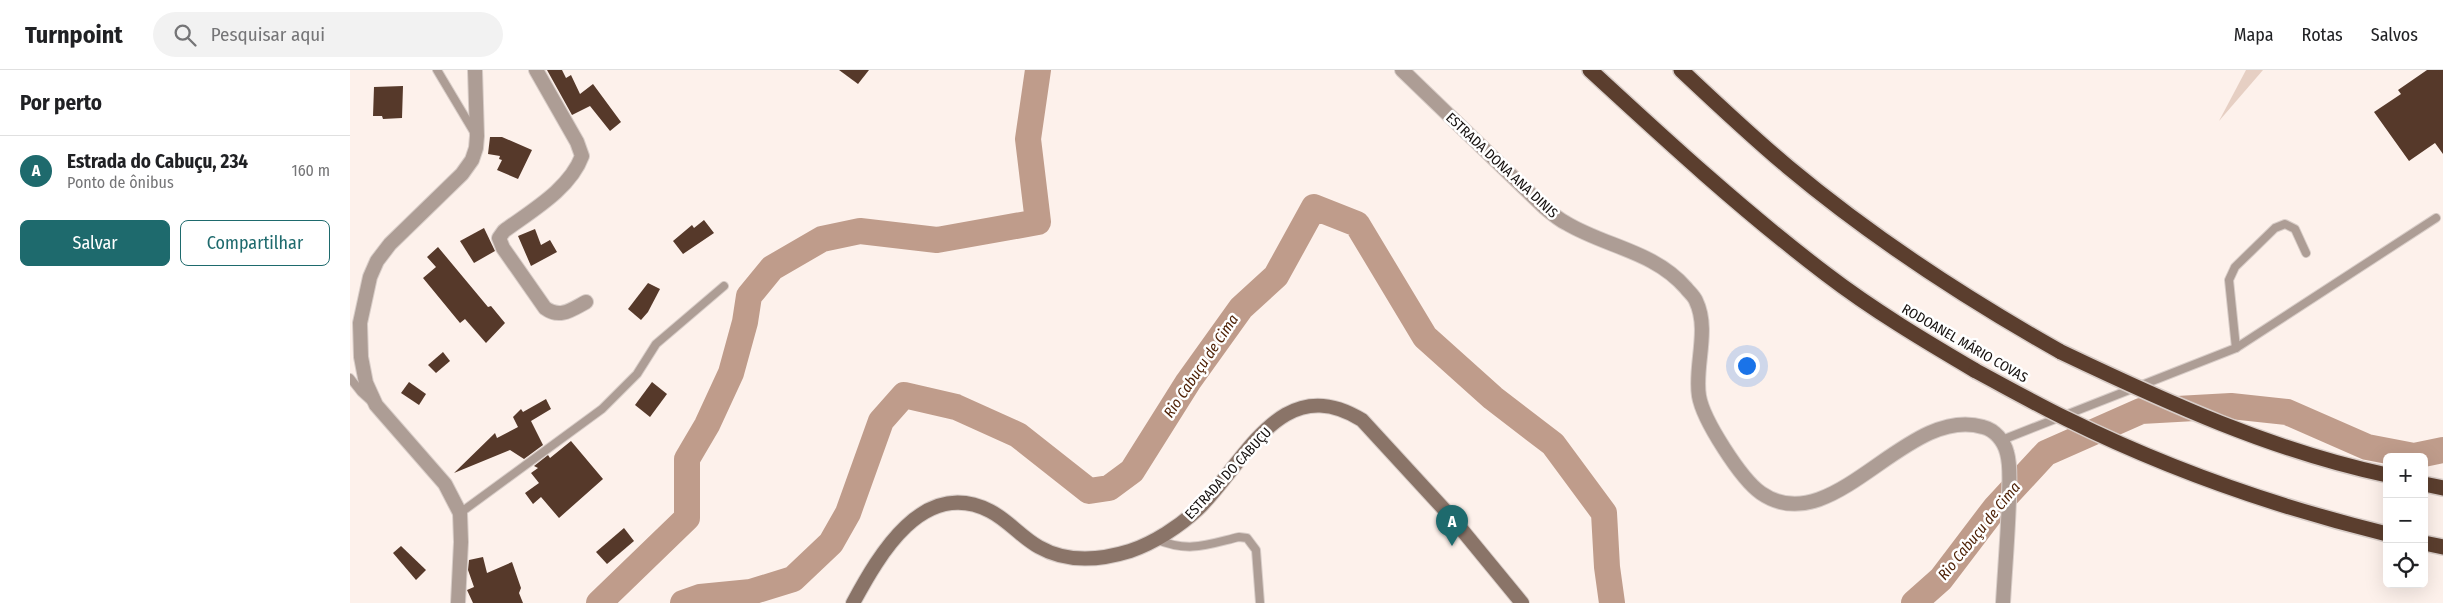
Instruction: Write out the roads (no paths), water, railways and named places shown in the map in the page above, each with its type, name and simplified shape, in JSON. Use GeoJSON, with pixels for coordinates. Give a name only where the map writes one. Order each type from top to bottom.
{"type":"FeatureCollection","features":[{"type":"Feature","properties":{"kind":"highway","name":"RODOANEL MÁRIO COVAS"},"geometry":{"type":"LineString","coordinates":[[1590,70],[1694,166],[1827,275],[1903,328],[1976,371],[2068,419],[2154,458],[2238,490],[2321,517],[2383,533]]}},
{"type":"Feature","properties":{"kind":"highway"},"geometry":{"type":"LineString","coordinates":[[1681,70],[1742,128],[1842,210],[1917,264],[1992,314],[2061,352],[2155,397],[2233,428],[2296,450],[2383,475]]}},
{"type":"Feature","properties":{"kind":"highway"},"geometry":{"type":"LineString","coordinates":[[2428,485],[2443,488]]}},
{"type":"Feature","properties":{"kind":"highway"},"geometry":{"type":"LineString","coordinates":[[2428,545],[2443,547]]}},
{"type":"Feature","properties":{"kind":"main road","name":"ESTRADA DO CABUÇU"},"geometry":{"type":"LineString","coordinates":[[853,603],[874,565],[888,545],[920,514],[942,504],[965,504],[990,511],[1039,547],[1074,559],[1100,557],[1132,550],[1179,524],[1198,508],[1263,430],[1284,416],[1305,406],[1324,404],[1344,409],[1362,420],[1453,519],[1522,603]]}},
{"type":"Feature","properties":{"kind":"street"},"geometry":{"type":"LineString","coordinates":[[458,603],[461,542],[460,513],[445,484],[376,405],[366,383],[361,358],[360,323],[370,277],[377,261],[390,244],[462,174],[472,160],[477,136],[475,70]]}},
{"type":"Feature","properties":{"kind":"street"},"geometry":{"type":"LineString","coordinates":[[536,70],[577,142],[582,156],[578,169],[565,183],[504,231],[500,238],[503,248],[545,308],[553,314],[562,315],[586,302]]}},
{"type":"Feature","properties":{"kind":"street","name":"ESTRADA DONA ANA DINIS"},"geometry":{"type":"LineString","coordinates":[[1402,70],[1543,206],[1566,223],[1645,256],[1674,274],[1691,293],[1696,300],[1702,320],[1699,395],[1709,423],[1725,451],[1760,493],[1781,503],[1788,504],[1803,504],[1828,496],[1929,433],[1948,425],[1968,422],[1989,428],[2002,440]]}},
{"type":"Feature","properties":{"kind":"street"},"geometry":{"type":"LineString","coordinates":[[2002,440],[2008,454],[2010,476],[2003,603]]}},
{"type":"Feature","properties":{"kind":"lane"},"geometry":{"type":"LineString","coordinates":[[437,70],[477,136]]}},
{"type":"Feature","properties":{"kind":"lane"},"geometry":{"type":"LineString","coordinates":[[2002,440],[2236,348],[2436,218]]}},
{"type":"Feature","properties":{"kind":"lane"},"geometry":{"type":"LineString","coordinates":[[2236,348],[2229,280],[2235,267],[2275,228],[2285,224],[2295,229],[2306,252]]}},
{"type":"Feature","properties":{"kind":"lane"},"geometry":{"type":"LineString","coordinates":[[460,513],[602,409],[637,374],[656,344],[724,286]]}},
{"type":"Feature","properties":{"kind":"lane"},"geometry":{"type":"LineString","coordinates":[[350,378],[361,392],[376,405]]}},
{"type":"Feature","properties":{"kind":"lane"},"geometry":{"type":"LineString","coordinates":[[1154,539],[1179,548],[1247,538],[1256,550],[1260,603]]}},
{"type":"Feature","properties":{"kind":"waterway"},"geometry":{"type":"LineString","coordinates":[[599,603],[687,518],[687,459],[707,425],[731,373],[745,322],[749,296],[772,268],[822,239],[860,231],[937,240],[1038,222],[1028,139],[1038,70]]}},
{"type":"Feature","properties":{"kind":"waterway","name":"Rio Cabuçu de Cima"},"geometry":{"type":"LineString","coordinates":[[683,603],[700,597],[751,592],[793,579],[831,543],[848,513],[881,421],[904,395],[956,407],[1018,435],[1089,491],[1109,488],[1132,471],[1188,382],[1241,308],[1276,276],[1314,207],[1357,224],[1425,337],[1493,398],[1553,444],[1604,513],[1607,567],[1612,603]]}},
{"type":"Feature","properties":{"kind":"waterway","name":"Rio Cabuçu de Cima"},"geometry":{"type":"LineString","coordinates":[[1914,603],[1941,579],[1995,508],[2046,453],[2141,411],[2231,406],[2287,412],[2367,447],[2414,456],[2443,450]]}},
{"type":"Feature","properties":{"kind":"place","name":"Estrada do Cabuçu, 234"},"geometry":{"type":"Point","coordinates":[1452,546]}}]}
